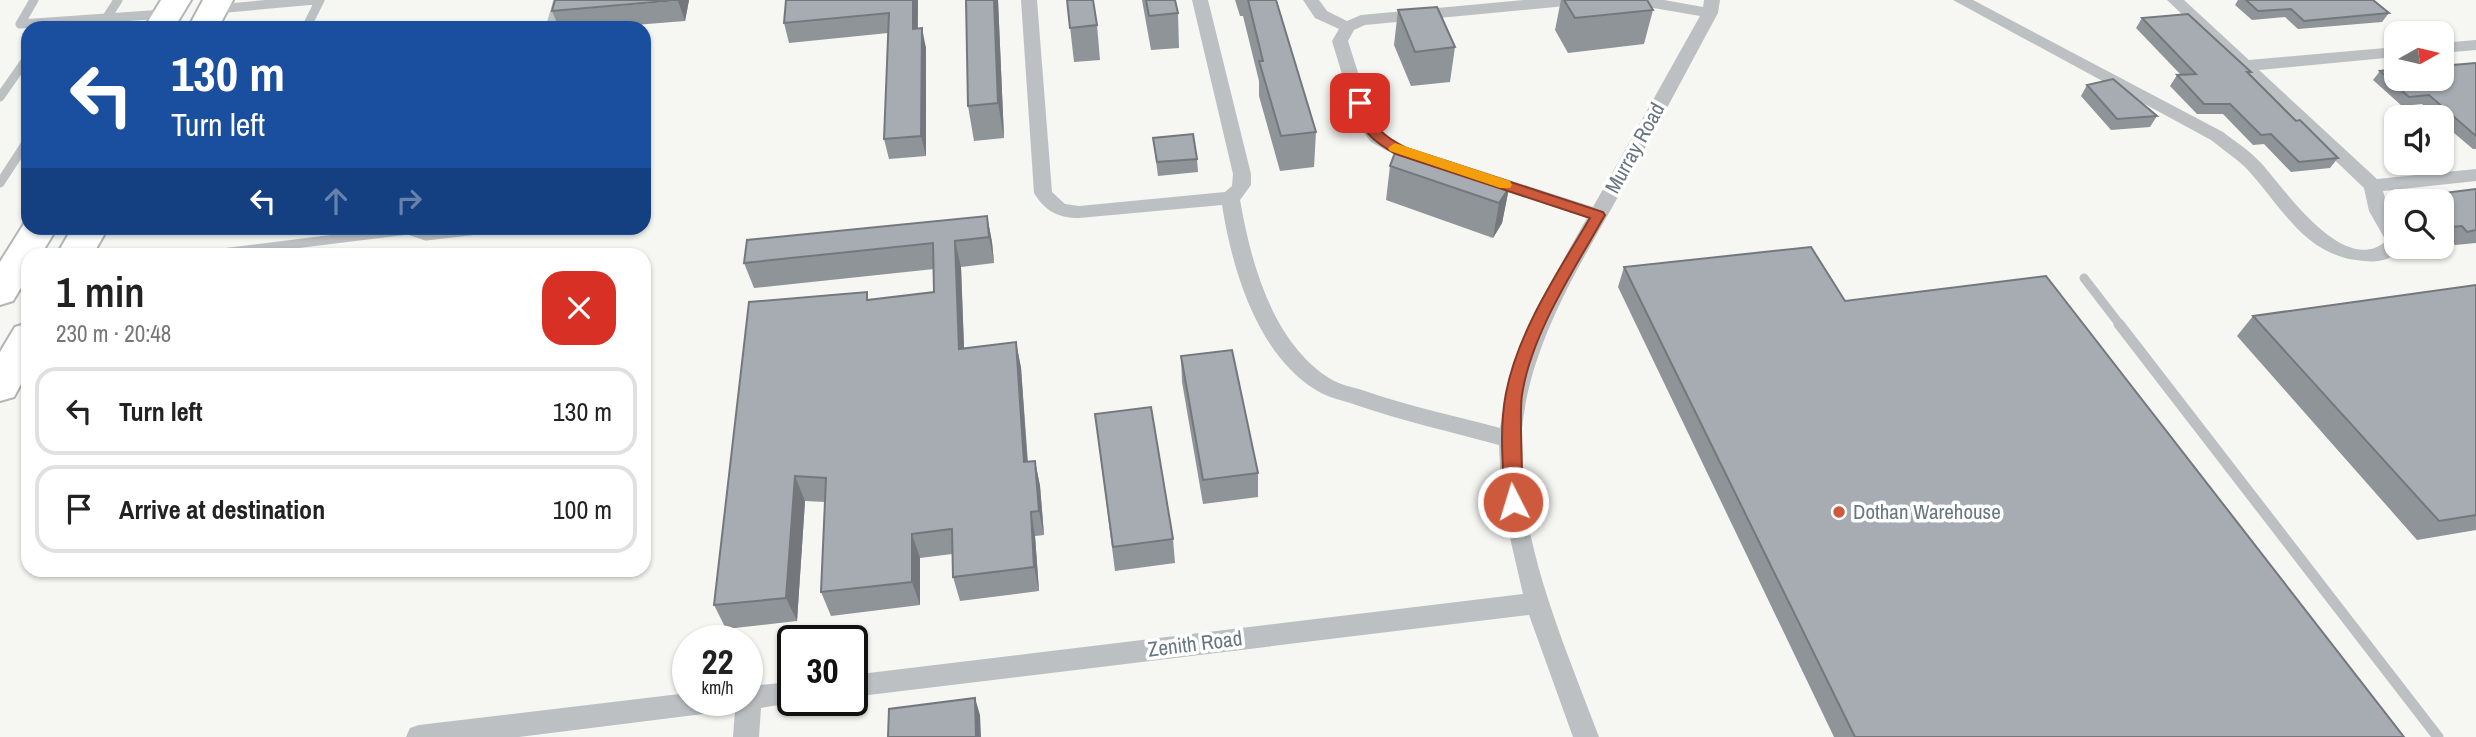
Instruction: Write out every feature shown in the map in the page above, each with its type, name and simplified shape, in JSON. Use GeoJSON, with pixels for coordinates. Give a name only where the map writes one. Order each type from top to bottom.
{"type":"FeatureCollection","features":[{"type":"Feature","properties":{"kind":"highway"},"geometry":{"type":"LineString","coordinates":[[0,292],[21,258]]}},
{"type":"Feature","properties":{"kind":"highway"},"geometry":{"type":"LineString","coordinates":[[0,386],[21,349]]}},
{"type":"Feature","properties":{"kind":"street"},"geometry":{"type":"LineString","coordinates":[[1029,0],[1043,193],[1053,207],[1079,212],[1230,198],[1239,191],[1242,174],[1200,0]]}},
{"type":"Feature","properties":{"kind":"street"},"geometry":{"type":"LineString","coordinates":[[1311,0],[1313,8],[1325,18],[1348,27]]}},
{"type":"Feature","properties":{"kind":"street"},"geometry":{"type":"LineString","coordinates":[[1576,0],[1361,20],[1348,27],[1340,41],[1366,124],[1377,138],[1401,151],[1598,215]]}},
{"type":"Feature","properties":{"kind":"street"},"geometry":{"type":"LineString","coordinates":[[1636,0],[1711,6]]}},
{"type":"Feature","properties":{"kind":"street"},"geometry":{"type":"LineString","coordinates":[[1961,0],[2217,136],[2251,163],[2312,234],[2340,251],[2355,255],[2383,253],[2396,242],[2378,211],[2373,186],[2175,0]]}},
{"type":"Feature","properties":{"kind":"street","name":"Murray Road"},"geometry":{"type":"LineString","coordinates":[[1586,737],[1538,603],[1513,502],[1511,439],[1514,394],[1535,330],[1711,6]]}},
{"type":"Feature","properties":{"kind":"street"},"geometry":{"type":"LineString","coordinates":[[2454,47],[2476,45]]}},
{"type":"Feature","properties":{"kind":"street"},"geometry":{"type":"LineString","coordinates":[[2244,66],[2384,53]]}},
{"type":"Feature","properties":{"kind":"street"},"geometry":{"type":"LineString","coordinates":[[2373,186],[2476,175]]}},
{"type":"Feature","properties":{"kind":"street"},"geometry":{"type":"LineString","coordinates":[[1230,198],[1234,232],[1260,300],[1295,363],[1323,385],[1380,405],[1511,439]]}},
{"type":"Feature","properties":{"kind":"street","name":"Zenith Road"},"geometry":{"type":"LineString","coordinates":[[868,683],[1538,603]]}},
{"type":"Feature","properties":{"kind":"street"},"geometry":{"type":"LineString","coordinates":[[419,737],[672,707]]}},
{"type":"Feature","properties":{"kind":"street"},"geometry":{"type":"LineString","coordinates":[[744,716],[746,737]]}},
{"type":"Feature","properties":{"kind":"lane"},"geometry":{"type":"LineString","coordinates":[[22,21],[34,0]]}},
{"type":"Feature","properties":{"kind":"lane"},"geometry":{"type":"LineString","coordinates":[[104,21],[118,0]]}},
{"type":"Feature","properties":{"kind":"lane"},"geometry":{"type":"LineString","coordinates":[[211,13],[318,0]]}},
{"type":"Feature","properties":{"kind":"lane"},"geometry":{"type":"LineString","coordinates":[[309,21],[318,0]]}},
{"type":"Feature","properties":{"kind":"lane"},"geometry":{"type":"LineString","coordinates":[[552,21],[558,0]]}},
{"type":"Feature","properties":{"kind":"lane"},"geometry":{"type":"LineString","coordinates":[[122,21],[167,14]]}},
{"type":"Feature","properties":{"kind":"lane"},"geometry":{"type":"LineString","coordinates":[[0,97],[21,67]]}},
{"type":"Feature","properties":{"kind":"lane"},"geometry":{"type":"LineString","coordinates":[[0,183],[21,151]]}},
{"type":"Feature","properties":{"kind":"lane"},"geometry":{"type":"LineString","coordinates":[[263,248],[368,235]]}},
{"type":"Feature","properties":{"kind":"lane"},"geometry":{"type":"LineString","coordinates":[[2084,278],[2438,737]]}},
{"type":"Feature","properties":{"kind":"building"},"geometry":{"type":"Polygon","coordinates":[[[555,0],[678,0],[552,11],[555,0]]]}},
{"type":"Feature","properties":{"kind":"building"},"geometry":{"type":"Polygon","coordinates":[[[786,0],[913,0],[913,29],[922,28],[921,136],[884,139],[889,13],[784,23],[786,0]]]}},
{"type":"Feature","properties":{"kind":"building"},"geometry":{"type":"Polygon","coordinates":[[[966,0],[994,0],[998,103],[968,106],[966,0]]]}},
{"type":"Feature","properties":{"kind":"building"},"geometry":{"type":"Polygon","coordinates":[[[1067,0],[1093,0],[1097,25],[1070,28],[1067,0]]]}},
{"type":"Feature","properties":{"kind":"building"},"geometry":{"type":"Polygon","coordinates":[[[1146,0],[1175,0],[1178,13],[1149,16],[1146,0]]]}},
{"type":"Feature","properties":{"kind":"building"},"geometry":{"type":"Polygon","coordinates":[[[1248,0],[1276,0],[1316,132],[1281,136],[1259,61],[1263,61],[1248,0]]]}},
{"type":"Feature","properties":{"kind":"building"},"geometry":{"type":"Polygon","coordinates":[[[1564,0],[1647,0],[1653,10],[1575,18],[1564,0]]]}},
{"type":"Feature","properties":{"kind":"building"},"geometry":{"type":"Polygon","coordinates":[[[2246,0],[2373,0],[2389,13],[2304,21],[2291,9],[2258,11],[2246,0]]]}},
{"type":"Feature","properties":{"kind":"building"},"geometry":{"type":"Polygon","coordinates":[[[1437,7],[1455,47],[1415,52],[1398,10],[1437,7]]]}},
{"type":"Feature","properties":{"kind":"building"},"geometry":{"type":"Polygon","coordinates":[[[2188,14],[2251,72],[2247,72],[2296,121],[2300,120],[2338,158],[2299,162],[2271,134],[2261,135],[2230,104],[2204,104],[2177,75],[2196,74],[2142,18],[2188,14]]]}},
{"type":"Feature","properties":{"kind":"building"},"geometry":{"type":"Polygon","coordinates":[[[2476,63],[2476,136],[2454,117],[2454,105],[2440,105],[2429,95],[2409,97],[2402,91],[2454,91],[2454,65],[2476,63]]]}},
{"type":"Feature","properties":{"kind":"building"},"geometry":{"type":"Polygon","coordinates":[[[2113,79],[2157,116],[2117,119],[2087,85],[2113,79]]]}},
{"type":"Feature","properties":{"kind":"building"},"geometry":{"type":"Polygon","coordinates":[[[1193,134],[1197,159],[1157,162],[1153,138],[1193,134]]]}},
{"type":"Feature","properties":{"kind":"building"},"geometry":{"type":"Polygon","coordinates":[[[1396,150],[1509,188],[1499,203],[1390,166],[1396,150]]]}},
{"type":"Feature","properties":{"kind":"building"},"geometry":{"type":"Polygon","coordinates":[[[2476,189],[2476,230],[2467,232],[2462,226],[2454,227],[2454,192],[2476,189]]]}},
{"type":"Feature","properties":{"kind":"building"},"geometry":{"type":"Polygon","coordinates":[[[987,216],[989,237],[955,241],[959,349],[1016,342],[1024,462],[1035,461],[1039,511],[1031,512],[1034,567],[953,577],[952,529],[912,534],[912,582],[821,592],[826,478],[795,476],[786,598],[714,605],[749,302],[867,292],[867,300],[934,292],[933,243],[744,263],[747,240],[987,216]]]}},
{"type":"Feature","properties":{"kind":"building"},"geometry":{"type":"Polygon","coordinates":[[[1811,247],[1845,301],[2046,276],[2404,737],[1855,737],[1624,267],[1811,247]]]}},
{"type":"Feature","properties":{"kind":"building"},"geometry":{"type":"Polygon","coordinates":[[[2476,285],[2476,515],[2439,521],[2253,316],[2476,285]]]}},
{"type":"Feature","properties":{"kind":"building"},"geometry":{"type":"Polygon","coordinates":[[[1232,350],[1258,473],[1203,480],[1181,356],[1232,350]]]}},
{"type":"Feature","properties":{"kind":"building"},"geometry":{"type":"Polygon","coordinates":[[[1151,407],[1173,539],[1113,547],[1095,414],[1151,407]]]}},
{"type":"Feature","properties":{"kind":"building"},"geometry":{"type":"Polygon","coordinates":[[[975,698],[976,737],[888,737],[889,709],[975,698]]]}},
{"type":"Feature","properties":{"kind":"slow traffic"},"geometry":{"type":"LineString","coordinates":[[1395,148],[1505,185]]}},
{"type":"Feature","properties":{"kind":"place","name":"Dothan Warehouse"},"geometry":{"type":"Point","coordinates":[1839,512]}},
{"type":"Feature","properties":{"kind":"route"},"geometry":{"type":"LineString","coordinates":[[1360,103],[1366,124],[1377,138],[1401,151],[1598,215],[1535,330],[1522,365],[1514,394],[1511,439],[1513,502]]}}]}
